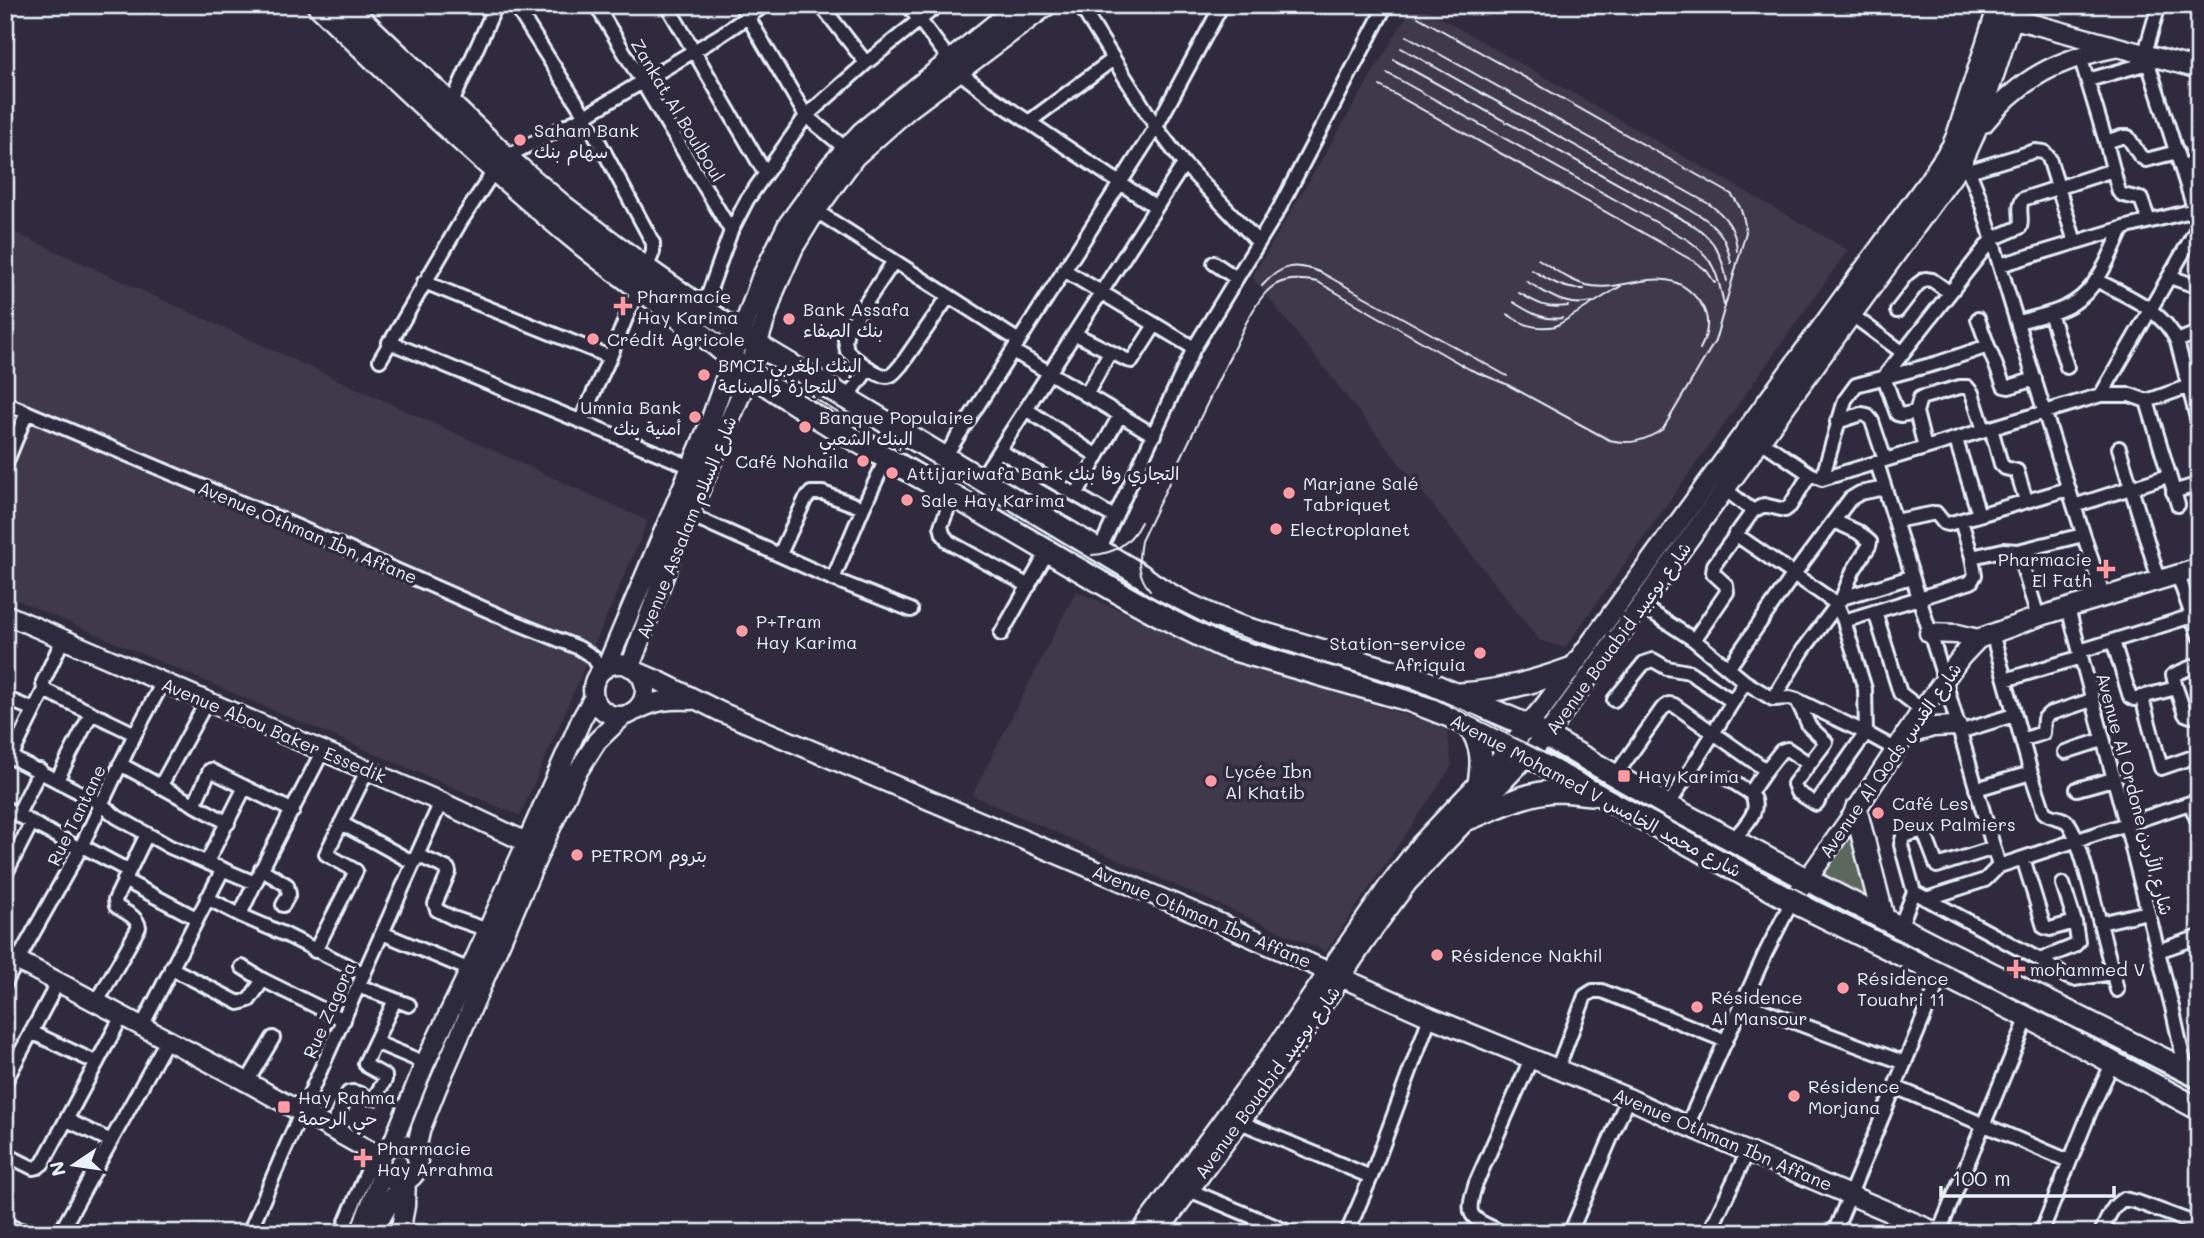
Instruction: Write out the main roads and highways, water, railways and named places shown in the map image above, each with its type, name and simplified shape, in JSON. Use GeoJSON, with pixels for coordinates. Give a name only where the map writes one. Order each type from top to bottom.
{"type":"FeatureCollection","features":[{"type":"Feature","properties":{"kind":"main road","name":"Avenue Mohamed V شارع محمد الخامس"},"geometry":{"type":"LineString","coordinates":[[318,5],[381,67],[500,164]]}},
{"type":"Feature","properties":{"kind":"main road","name":"Avenue Mohamed V شارع محمد الخامس"},"geometry":{"type":"LineString","coordinates":[[346,5],[451,106],[500,164],[574,238],[641,278],[703,309],[749,340],[1154,585],[1217,618],[1274,638],[1420,679],[1537,731],[1668,806],[1808,880],[2192,1074]]}},
{"type":"Feature","properties":{"kind":"main road","name":"Avenue Mohamed V شارع محمد الخامس"},"geometry":{"type":"LineString","coordinates":[[641,278],[740,366],[886,459],[1180,626],[1224,647],[1422,704],[1469,725],[1792,901],[1942,973],[2199,1109]]}},
{"type":"Feature","properties":{"kind":"main road"},"geometry":{"type":"LineString","coordinates":[[1454,694],[1482,693],[1518,686],[1570,669]]}},
{"type":"Feature","properties":{"kind":"main road"},"geometry":{"type":"LineString","coordinates":[[1469,725],[1482,756],[1479,783]]}},
{"type":"Feature","properties":{"kind":"main road"},"geometry":{"type":"LineString","coordinates":[[1468,819],[1524,797],[1544,793],[1556,791],[1600,795]]}},
{"type":"Feature","properties":{"kind":"main road"},"geometry":{"type":"LineString","coordinates":[[1856,810],[1891,922]]}},
{"type":"Feature","properties":{"kind":"tram line"},"geometry":{"type":"LineString","coordinates":[[1150,590],[1140,567],[1141,541],[1246,323],[1266,292],[1282,282],[1318,282],[1469,369],[1506,384],[1609,440],[1637,441],[1663,429],[1715,341],[1746,232],[1742,212],[1731,194],[1418,17]]}},
{"type":"Feature","properties":{"kind":"tram line"},"geometry":{"type":"LineString","coordinates":[[1407,36],[1709,204],[1729,224],[1735,236],[1737,251]]}},
{"type":"Feature","properties":{"kind":"tram line"},"geometry":{"type":"LineString","coordinates":[[1401,48],[1701,216],[1722,236],[1731,263]]}},
{"type":"Feature","properties":{"kind":"tram line"},"geometry":{"type":"LineString","coordinates":[[1394,60],[1696,227],[1709,238],[1717,250],[1727,281]]}},
{"type":"Feature","properties":{"kind":"tram line"},"geometry":{"type":"LineString","coordinates":[[1387,73],[1688,240],[1704,254],[1714,268],[1724,305]]}},
{"type":"Feature","properties":{"kind":"tram line"},"geometry":{"type":"LineString","coordinates":[[1380,86],[1697,263],[1715,283]]}},
{"type":"Feature","properties":{"kind":"tram line"},"geometry":{"type":"LineString","coordinates":[[1538,259],[1586,285],[1601,287],[1646,280],[1675,282],[1688,290],[1701,304],[1706,315],[1705,338],[1700,349]]}},
{"type":"Feature","properties":{"kind":"tram line"},"geometry":{"type":"LineString","coordinates":[[1262,286],[1276,273],[1289,267],[1304,267],[1322,273],[1507,376]]}},
{"type":"Feature","properties":{"kind":"tram line"},"geometry":{"type":"LineString","coordinates":[[1532,270],[1563,286],[1584,289]]}},
{"type":"Feature","properties":{"kind":"tram line"},"geometry":{"type":"LineString","coordinates":[[1526,281],[1565,302],[1593,302]]}},
{"type":"Feature","properties":{"kind":"tram line"},"geometry":{"type":"LineString","coordinates":[[1507,314],[1530,326],[1556,326],[1621,286]]}},
{"type":"Feature","properties":{"kind":"tram line"},"geometry":{"type":"LineString","coordinates":[[1519,293],[1542,305],[1568,306]]}},
{"type":"Feature","properties":{"kind":"tram line"},"geometry":{"type":"LineString","coordinates":[[1513,302],[1542,317],[1562,318]]}},
{"type":"Feature","properties":{"kind":"tram line"},"geometry":{"type":"LineString","coordinates":[[806,393],[916,461],[1140,591],[1211,627],[1436,699],[1535,748],[1820,902],[2199,1091]]}},
{"type":"Feature","properties":{"kind":"tram line"},"geometry":{"type":"LineString","coordinates":[[1092,555],[1121,546],[1141,522]]}},
{"type":"Feature","properties":{"kind":"place","name":"Saham Bank سهام بنك"},"geometry":{"type":"Point","coordinates":[520,140]}},
{"type":"Feature","properties":{"kind":"place","name":"Pharmacie Hay Karima"},"geometry":{"type":"Point","coordinates":[623,306]}},
{"type":"Feature","properties":{"kind":"place","name":"Bank Assafa بنك الصفاء"},"geometry":{"type":"Point","coordinates":[789,319]}},
{"type":"Feature","properties":{"kind":"place","name":"Crédit Agricole"},"geometry":{"type":"Point","coordinates":[593,339]}},
{"type":"Feature","properties":{"kind":"place","name":"BMCI البنك المغربي للتجارة والصناعة"},"geometry":{"type":"Point","coordinates":[704,375]}},
{"type":"Feature","properties":{"kind":"place","name":"Umnia Bank أمنية بنك"},"geometry":{"type":"Point","coordinates":[695,417]}},
{"type":"Feature","properties":{"kind":"place","name":"Banque Populaire البنك الشعبي"},"geometry":{"type":"Point","coordinates":[805,427]}},
{"type":"Feature","properties":{"kind":"place","name":"Café Nohaila"},"geometry":{"type":"Point","coordinates":[863,461]}},
{"type":"Feature","properties":{"kind":"place","name":"Attijariwafa Bank التجاري وفا بنك"},"geometry":{"type":"Point","coordinates":[892,473]}},
{"type":"Feature","properties":{"kind":"place","name":"Marjane Salé Tabriquet"},"geometry":{"type":"Point","coordinates":[1289,493]}},
{"type":"Feature","properties":{"kind":"place","name":"Sale Hay Karima"},"geometry":{"type":"Point","coordinates":[907,500]}},
{"type":"Feature","properties":{"kind":"place","name":"Electroplanet"},"geometry":{"type":"Point","coordinates":[1276,529]}},
{"type":"Feature","properties":{"kind":"place","name":"Pharmacie El Fath"},"geometry":{"type":"Point","coordinates":[2106,569]}},
{"type":"Feature","properties":{"kind":"place","name":"P+Tram Hay Karima"},"geometry":{"type":"Point","coordinates":[742,631]}},
{"type":"Feature","properties":{"kind":"place","name":"Station-service Afriquia"},"geometry":{"type":"Point","coordinates":[1480,653]}},
{"type":"Feature","properties":{"kind":"place","name":"Hay Karima"},"geometry":{"type":"Point","coordinates":[1624,776]}},
{"type":"Feature","properties":{"kind":"place","name":"Lycée Ibn Al Khatib"},"geometry":{"type":"Point","coordinates":[1211,781]}},
{"type":"Feature","properties":{"kind":"place","name":"Café Les Deux Palmiers"},"geometry":{"type":"Point","coordinates":[1878,813]}},
{"type":"Feature","properties":{"kind":"place","name":"PETROM بتروم"},"geometry":{"type":"Point","coordinates":[577,855]}},
{"type":"Feature","properties":{"kind":"place","name":"Résidence Nakhil"},"geometry":{"type":"Point","coordinates":[1437,955]}},
{"type":"Feature","properties":{"kind":"place","name":"mohammed V"},"geometry":{"type":"Point","coordinates":[2016,969]}},
{"type":"Feature","properties":{"kind":"place","name":"Résidence Touahri 11"},"geometry":{"type":"Point","coordinates":[1843,988]}},
{"type":"Feature","properties":{"kind":"place","name":"Résidence Al Mansour"},"geometry":{"type":"Point","coordinates":[1697,1007]}},
{"type":"Feature","properties":{"kind":"place","name":"Résidence Morjana"},"geometry":{"type":"Point","coordinates":[1794,1096]}},
{"type":"Feature","properties":{"kind":"place","name":"Hay Rahma حي الرحمة"},"geometry":{"type":"Point","coordinates":[284,1107]}},
{"type":"Feature","properties":{"kind":"place","name":"Pharmacie Hay Arrahma"},"geometry":{"type":"Point","coordinates":[363,1158]}}]}
